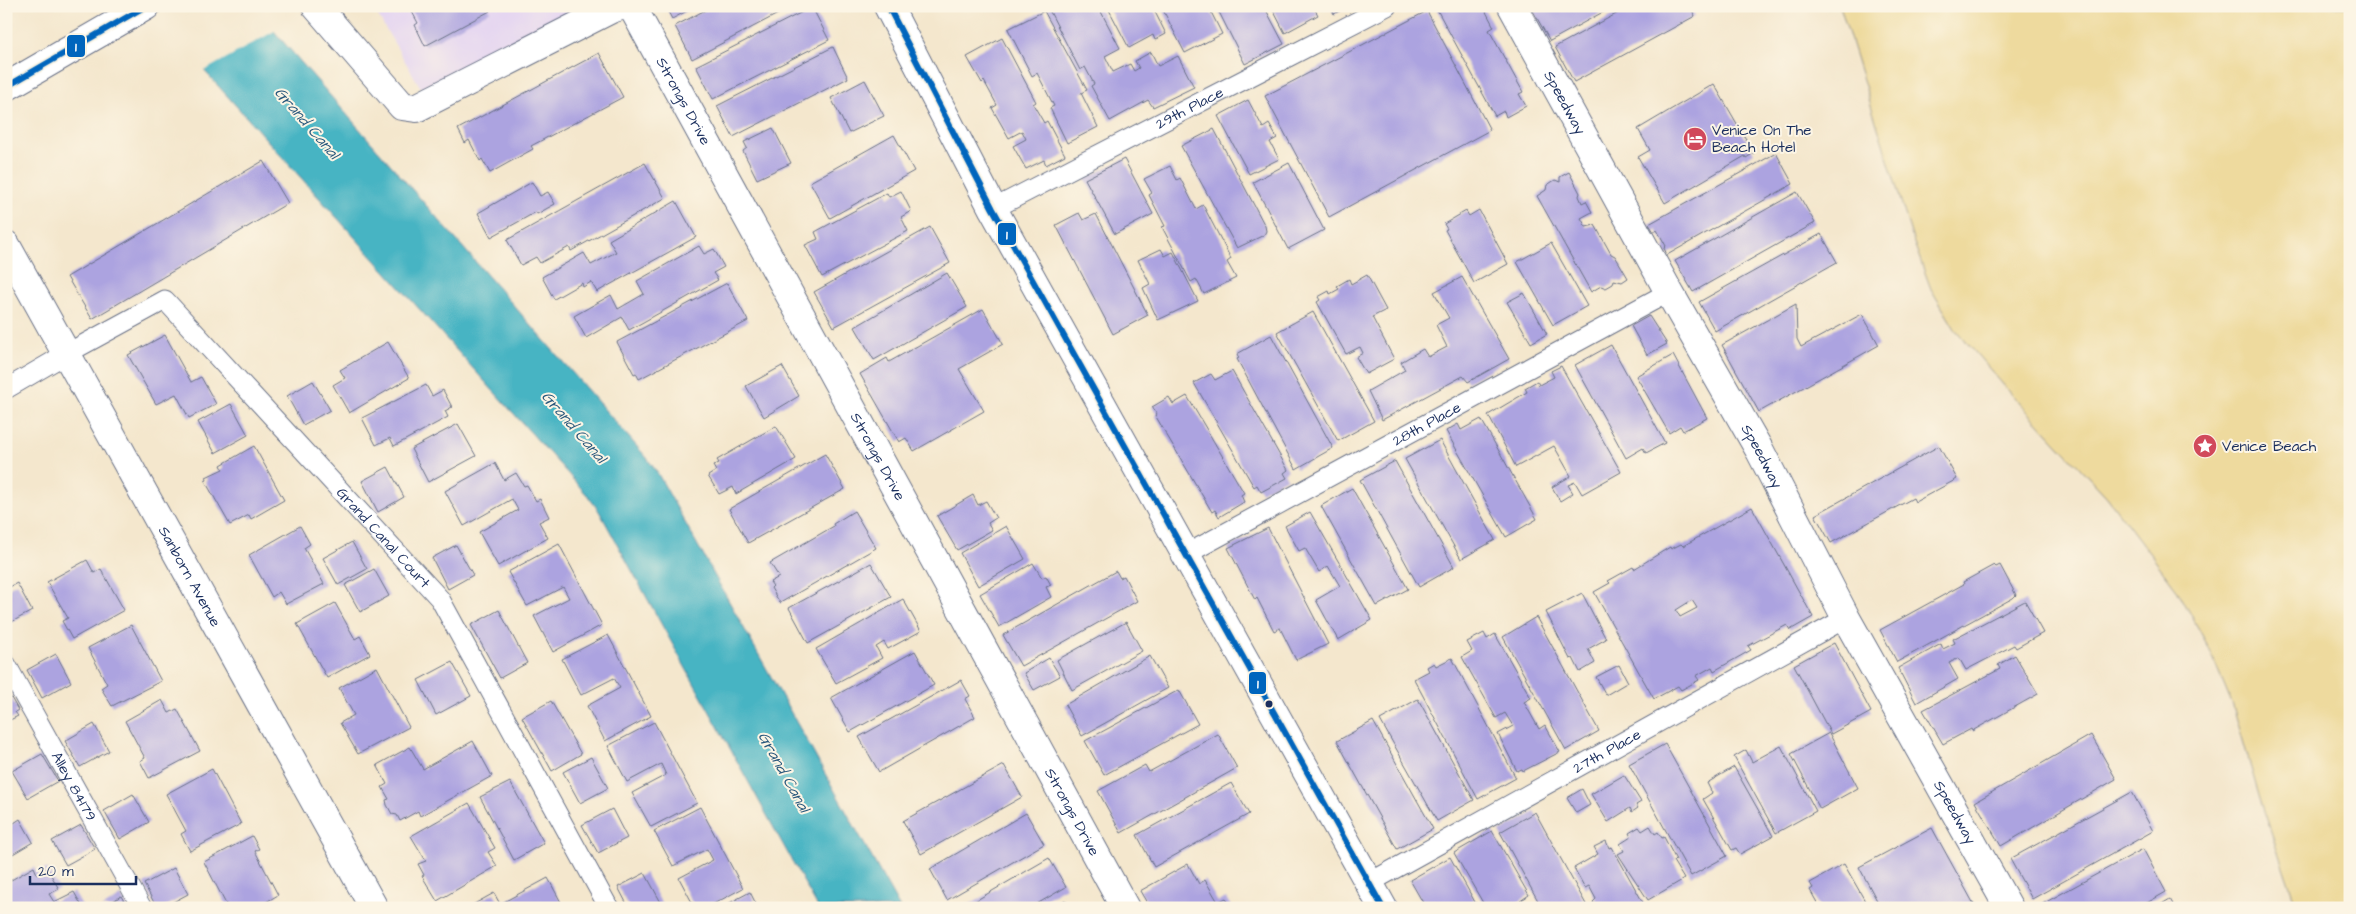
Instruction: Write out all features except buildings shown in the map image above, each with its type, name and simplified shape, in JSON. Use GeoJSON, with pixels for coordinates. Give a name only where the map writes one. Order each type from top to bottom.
{"type":"FeatureCollection","features":[{"type":"Feature","properties":{"kind":"street"},"geometry":{"type":"LineString","coordinates":[[316,6],[402,106],[416,108],[620,6]]}},
{"type":"Feature","properties":{"kind":"street","name":"Strongs Drive"},"geometry":{"type":"LineString","coordinates":[[629,6],[639,20],[1124,908]]}},
{"type":"Feature","properties":{"kind":"street"},"geometry":{"type":"LineString","coordinates":[[888,6],[993,209],[1383,908]]}},
{"type":"Feature","properties":{"kind":"street","name":"Speedway"},"geometry":{"type":"LineString","coordinates":[[1512,6],[1669,292],[1760,451],[1846,618],[2009,908]]}},
{"type":"Feature","properties":{"kind":"street"},"geometry":{"type":"LineString","coordinates":[[6,87],[143,8]]}},
{"type":"Feature","properties":{"kind":"street","name":"Sanborn Avenue"},"geometry":{"type":"LineString","coordinates":[[6,245],[374,908]]}},
{"type":"Feature","properties":{"kind":"lane","name":"29th Place"},"geometry":{"type":"LineString","coordinates":[[993,209],[1388,6]]}},
{"type":"Feature","properties":{"kind":"lane","name":"28th Place"},"geometry":{"type":"LineString","coordinates":[[1185,555],[1669,292]]}},
{"type":"Feature","properties":{"kind":"lane","name":"Grand Canal Court"},"geometry":{"type":"LineString","coordinates":[[66,354],[165,300],[440,599],[609,908]]}},
{"type":"Feature","properties":{"kind":"lane"},"geometry":{"type":"LineString","coordinates":[[6,389],[66,354]]}},
{"type":"Feature","properties":{"kind":"lane","name":"27th Place"},"geometry":{"type":"LineString","coordinates":[[1369,883],[1846,618]]}},
{"type":"Feature","properties":{"kind":"lane","name":"Alley 84179"},"geometry":{"type":"LineString","coordinates":[[6,664],[142,908]]}},
{"type":"Feature","properties":{"kind":"shaded area"},"geometry":{"type":"Polygon","coordinates":[[[372,6],[583,6],[421,88],[372,6]]]}},
{"type":"Feature","properties":{"kind":"sand","name":"Venice Beach"},"geometry":{"type":"Polygon","coordinates":[[[1840,6],[2350,6],[2350,908],[2297,908],[2260,799],[2233,706],[2208,646],[2178,591],[2107,497],[2013,396],[1955,329],[1931,289],[1914,243],[1840,6]]]}},
{"type":"Feature","properties":{"kind":"water","name":"Grand Canal"},"geometry":{"type":"Polygon","coordinates":[[[146,6],[252,6],[647,458],[658,474],[900,908],[818,908],[599,511],[588,496],[146,6]]]}},
{"type":"Feature","properties":{"kind":"pier"},"geometry":{"type":"Polygon","coordinates":[[[144,6],[256,6],[278,29],[202,72],[144,6]]]}},
{"type":"Feature","properties":{"kind":"transit line","name":"1"},"geometry":{"type":"LineString","coordinates":[[6,87],[146,6]]}},
{"type":"Feature","properties":{"kind":"transit line","name":"1"},"geometry":{"type":"LineString","coordinates":[[888,6],[993,209],[1383,908]]}},
{"type":"Feature","properties":{"kind":"place","name":"Venice On The Beach Hotel"},"geometry":{"type":"Point","coordinates":[1695,139]}},
{"type":"Feature","properties":{"kind":"place","name":"Venice Beach"},"geometry":{"type":"Point","coordinates":[2205,446]}}]}
